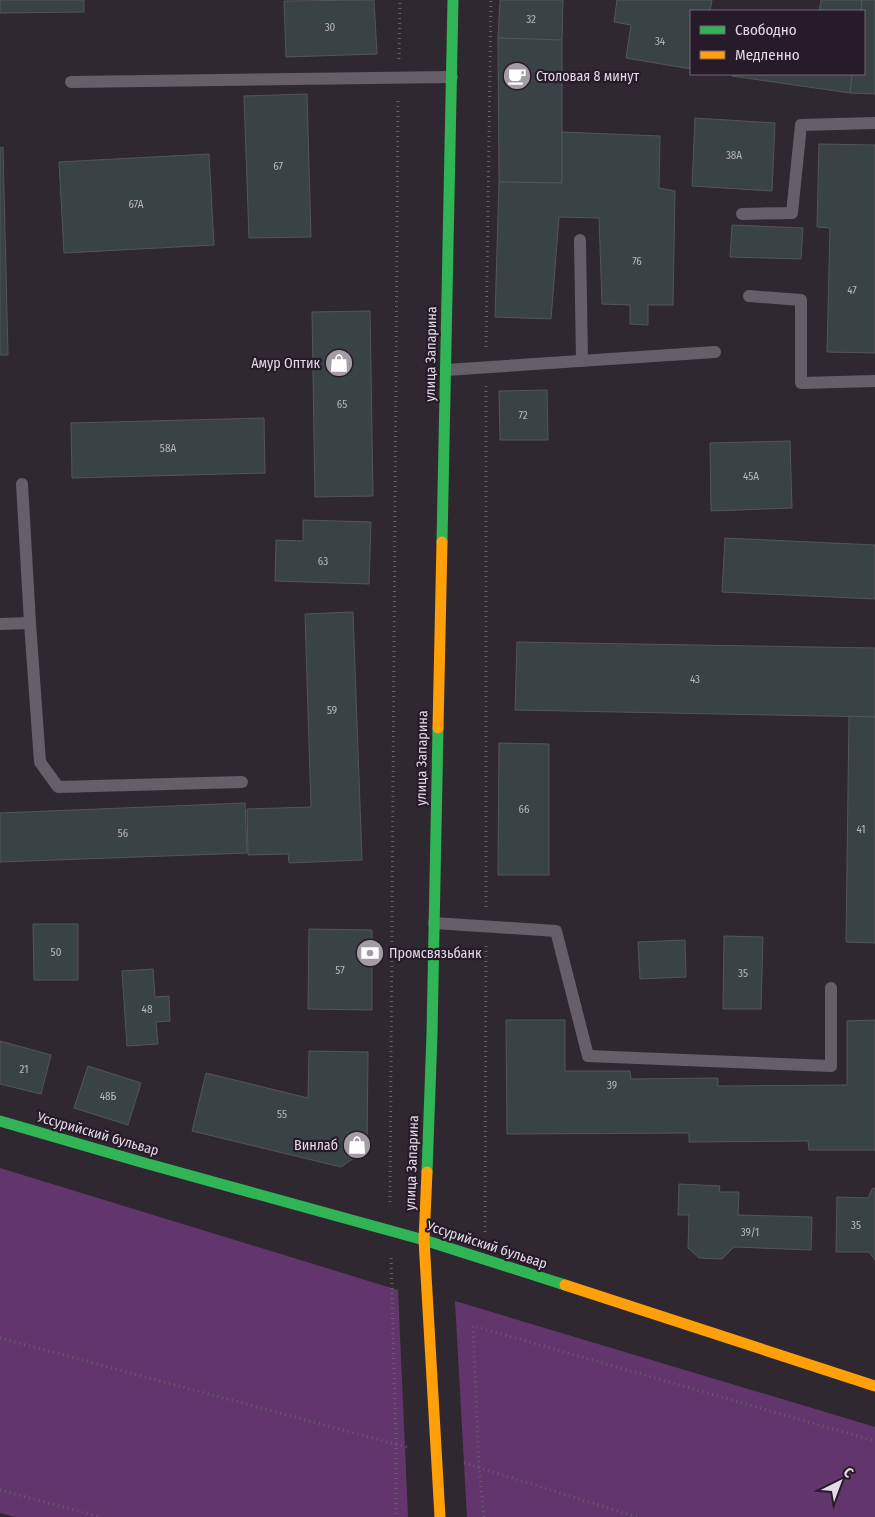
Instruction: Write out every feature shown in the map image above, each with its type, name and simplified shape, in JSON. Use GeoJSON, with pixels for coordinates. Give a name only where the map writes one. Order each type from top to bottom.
{"type":"FeatureCollection","features":[{"type":"Feature","properties":{"kind":"main road","name":"улица Запарина"},"geometry":{"type":"LineString","coordinates":[[440,1517],[424,1240],[432,1034],[453,0]]}},
{"type":"Feature","properties":{"kind":"main road","name":"Уссурийский бульвар"},"geometry":{"type":"LineString","coordinates":[[0,1121],[424,1240],[875,1386]]}},
{"type":"Feature","properties":{"kind":"lane"},"geometry":{"type":"LineString","coordinates":[[71,82],[452,77]]}},
{"type":"Feature","properties":{"kind":"lane"},"geometry":{"type":"LineString","coordinates":[[742,214],[792,213],[801,125],[875,123]]}},
{"type":"Feature","properties":{"kind":"lane"},"geometry":{"type":"LineString","coordinates":[[580,240],[582,361]]}},
{"type":"Feature","properties":{"kind":"lane"},"geometry":{"type":"LineString","coordinates":[[749,296],[801,300],[802,383],[875,381]]}},
{"type":"Feature","properties":{"kind":"lane"},"geometry":{"type":"LineString","coordinates":[[446,370],[715,352]]}},
{"type":"Feature","properties":{"kind":"lane"},"geometry":{"type":"LineString","coordinates":[[22,484],[40,762],[58,787],[242,782]]}},
{"type":"Feature","properties":{"kind":"lane"},"geometry":{"type":"LineString","coordinates":[[0,624],[30,622]]}},
{"type":"Feature","properties":{"kind":"lane"},"geometry":{"type":"LineString","coordinates":[[434,923],[556,931],[588,1056],[831,1066],[831,988]]}},
{"type":"Feature","properties":{"kind":"path"},"geometry":{"type":"LineString","coordinates":[[396,1517],[396,1444],[390,1231],[400,0]]}},
{"type":"Feature","properties":{"kind":"path"},"geometry":{"type":"LineString","coordinates":[[485,1260],[486,368],[491,0]]}},
{"type":"Feature","properties":{"kind":"path"},"geometry":{"type":"LineString","coordinates":[[484,1517],[479,1467],[473,1326],[875,1441]]}},
{"type":"Feature","properties":{"kind":"path"},"geometry":{"type":"LineString","coordinates":[[0,1338],[479,1467],[638,1517]]}},
{"type":"Feature","properties":{"kind":"path"},"geometry":{"type":"LineString","coordinates":[[0,1490],[100,1517]]}},
{"type":"Feature","properties":{"kind":"shaded area"},"geometry":{"type":"Polygon","coordinates":[[[0,1168],[398,1290],[408,1517],[15,1517],[0,1513],[0,1168]]]}},
{"type":"Feature","properties":{"kind":"shaded area"},"geometry":{"type":"Polygon","coordinates":[[[455,1301],[875,1427],[875,1517],[467,1517],[455,1301]]]}},
{"type":"Feature","properties":{"kind":"building"},"geometry":{"type":"Polygon","coordinates":[[[0,0],[84,0],[84,12],[0,13],[0,0]]]}},
{"type":"Feature","properties":{"kind":"building"},"geometry":{"type":"Polygon","coordinates":[[[374,0],[377,54],[286,57],[284,1],[374,0]]]}},
{"type":"Feature","properties":{"kind":"building"},"geometry":{"type":"Polygon","coordinates":[[[500,0],[563,0],[562,40],[498,38],[500,0]]]}},
{"type":"Feature","properties":{"kind":"building"},"geometry":{"type":"Polygon","coordinates":[[[617,0],[712,0],[710,10],[690,10],[690,69],[626,58],[631,25],[614,22],[617,0]]]}},
{"type":"Feature","properties":{"kind":"building"},"geometry":{"type":"Polygon","coordinates":[[[821,0],[862,0],[861,10],[819,10],[821,0]]]}},
{"type":"Feature","properties":{"kind":"building"},"geometry":{"type":"Polygon","coordinates":[[[862,0],[875,0],[875,94],[850,93],[852,75],[865,75],[865,10],[861,10],[862,0]]]}},
{"type":"Feature","properties":{"kind":"building"},"geometry":{"type":"Polygon","coordinates":[[[498,38],[562,40],[562,183],[499,182],[498,38]]]}},
{"type":"Feature","properties":{"kind":"building"},"geometry":{"type":"Polygon","coordinates":[[[732,75],[852,75],[850,93],[732,75]]]}},
{"type":"Feature","properties":{"kind":"building"},"geometry":{"type":"Polygon","coordinates":[[[307,94],[311,237],[249,238],[244,96],[307,94]]]}},
{"type":"Feature","properties":{"kind":"building"},"geometry":{"type":"Polygon","coordinates":[[[695,118],[775,123],[772,191],[692,186],[695,118]]]}},
{"type":"Feature","properties":{"kind":"building"},"geometry":{"type":"Polygon","coordinates":[[[562,132],[660,136],[659,188],[675,191],[673,305],[648,305],[648,325],[630,324],[630,305],[602,304],[599,218],[559,217],[551,319],[495,317],[499,182],[562,183],[562,132]]]}},
{"type":"Feature","properties":{"kind":"building"},"geometry":{"type":"Polygon","coordinates":[[[819,144],[875,145],[875,353],[827,352],[830,228],[817,227],[819,144]]]}},
{"type":"Feature","properties":{"kind":"building"},"geometry":{"type":"Polygon","coordinates":[[[3,147],[8,355],[0,355],[0,148],[3,147]]]}},
{"type":"Feature","properties":{"kind":"building"},"geometry":{"type":"Polygon","coordinates":[[[209,154],[214,245],[64,253],[59,162],[209,154]]]}},
{"type":"Feature","properties":{"kind":"building"},"geometry":{"type":"Polygon","coordinates":[[[732,225],[803,228],[801,259],[730,257],[732,225]]]}},
{"type":"Feature","properties":{"kind":"building"},"geometry":{"type":"Polygon","coordinates":[[[370,311],[373,496],[315,497],[312,312],[370,311]]]}},
{"type":"Feature","properties":{"kind":"building"},"geometry":{"type":"Polygon","coordinates":[[[547,390],[548,440],[500,440],[499,391],[547,390]]]}},
{"type":"Feature","properties":{"kind":"building"},"geometry":{"type":"Polygon","coordinates":[[[264,418],[265,473],[72,478],[71,423],[264,418]]]}},
{"type":"Feature","properties":{"kind":"building"},"geometry":{"type":"Polygon","coordinates":[[[790,441],[792,508],[711,511],[710,443],[790,441]]]}},
{"type":"Feature","properties":{"kind":"building"},"geometry":{"type":"Polygon","coordinates":[[[303,520],[371,522],[369,584],[275,581],[276,540],[303,541],[303,520]]]}},
{"type":"Feature","properties":{"kind":"building"},"geometry":{"type":"Polygon","coordinates":[[[725,538],[875,545],[875,599],[722,592],[725,538]]]}},
{"type":"Feature","properties":{"kind":"building"},"geometry":{"type":"Polygon","coordinates":[[[353,612],[362,860],[289,863],[288,854],[248,855],[247,809],[311,807],[305,614],[353,612]]]}},
{"type":"Feature","properties":{"kind":"building"},"geometry":{"type":"Polygon","coordinates":[[[517,642],[875,648],[875,717],[515,710],[517,642]]]}},
{"type":"Feature","properties":{"kind":"building"},"geometry":{"type":"Polygon","coordinates":[[[849,716],[875,717],[875,943],[846,942],[849,716]]]}},
{"type":"Feature","properties":{"kind":"building"},"geometry":{"type":"Polygon","coordinates":[[[499,743],[549,744],[549,875],[498,875],[499,743]]]}},
{"type":"Feature","properties":{"kind":"building"},"geometry":{"type":"Polygon","coordinates":[[[245,803],[247,853],[0,862],[0,813],[245,803]]]}},
{"type":"Feature","properties":{"kind":"building"},"geometry":{"type":"Polygon","coordinates":[[[33,924],[78,924],[78,980],[34,980],[33,924]]]}},
{"type":"Feature","properties":{"kind":"building"},"geometry":{"type":"Polygon","coordinates":[[[309,929],[372,930],[372,1010],[308,1009],[309,929]]]}},
{"type":"Feature","properties":{"kind":"building"},"geometry":{"type":"Polygon","coordinates":[[[724,936],[763,937],[761,1009],[723,1009],[724,936]]]}},
{"type":"Feature","properties":{"kind":"building"},"geometry":{"type":"Polygon","coordinates":[[[685,940],[686,977],[640,979],[638,942],[685,940]]]}},
{"type":"Feature","properties":{"kind":"building"},"geometry":{"type":"Polygon","coordinates":[[[153,969],[155,997],[169,996],[170,1021],[156,1022],[158,1044],[127,1046],[122,971],[153,969]]]}},
{"type":"Feature","properties":{"kind":"building"},"geometry":{"type":"Polygon","coordinates":[[[506,1020],[565,1020],[565,1071],[630,1071],[631,1079],[718,1078],[718,1086],[847,1085],[847,1021],[875,1020],[875,1150],[809,1150],[808,1141],[689,1142],[689,1133],[507,1134],[506,1020]]]}},
{"type":"Feature","properties":{"kind":"building"},"geometry":{"type":"Polygon","coordinates":[[[0,1041],[51,1055],[41,1094],[0,1084],[0,1041]]]}},
{"type":"Feature","properties":{"kind":"building"},"geometry":{"type":"Polygon","coordinates":[[[309,1051],[368,1052],[367,1149],[341,1167],[192,1131],[206,1073],[308,1098],[309,1051]]]}},
{"type":"Feature","properties":{"kind":"building"},"geometry":{"type":"Polygon","coordinates":[[[88,1066],[141,1083],[128,1125],[74,1108],[88,1066]]]}},
{"type":"Feature","properties":{"kind":"building"},"geometry":{"type":"Polygon","coordinates":[[[679,1184],[720,1186],[719,1192],[739,1192],[738,1215],[812,1217],[811,1250],[734,1247],[722,1259],[699,1258],[688,1248],[689,1215],[678,1215],[679,1184]]]}},
{"type":"Feature","properties":{"kind":"building"},"geometry":{"type":"Polygon","coordinates":[[[875,1188],[875,1260],[869,1252],[836,1252],[837,1197],[868,1198],[872,1189],[875,1188]]]}},
{"type":"Feature","properties":{"kind":"traffic: fast"},"geometry":{"type":"LineString","coordinates":[[442,542],[453,0]]}},
{"type":"Feature","properties":{"kind":"traffic: fast"},"geometry":{"type":"LineString","coordinates":[[427,1172],[432,1034],[438,728]]}},
{"type":"Feature","properties":{"kind":"traffic: fast"},"geometry":{"type":"LineString","coordinates":[[0,1121],[424,1240],[565,1285]]}},
{"type":"Feature","properties":{"kind":"traffic: slow"},"geometry":{"type":"LineString","coordinates":[[438,728],[442,542]]}},
{"type":"Feature","properties":{"kind":"traffic: slow"},"geometry":{"type":"LineString","coordinates":[[427,1172],[424,1240],[440,1517]]}},
{"type":"Feature","properties":{"kind":"traffic: slow"},"geometry":{"type":"LineString","coordinates":[[565,1285],[875,1386]]}},
{"type":"Feature","properties":{"kind":"place","name":"Столовая 8 минут"},"geometry":{"type":"Point","coordinates":[517,76]}},
{"type":"Feature","properties":{"kind":"place","name":"Амур Оптик"},"geometry":{"type":"Point","coordinates":[339,363]}},
{"type":"Feature","properties":{"kind":"place","name":"Промсвязьбанк"},"geometry":{"type":"Point","coordinates":[370,953]}},
{"type":"Feature","properties":{"kind":"place","name":"Винлаб"},"geometry":{"type":"Point","coordinates":[357,1145]}}]}
